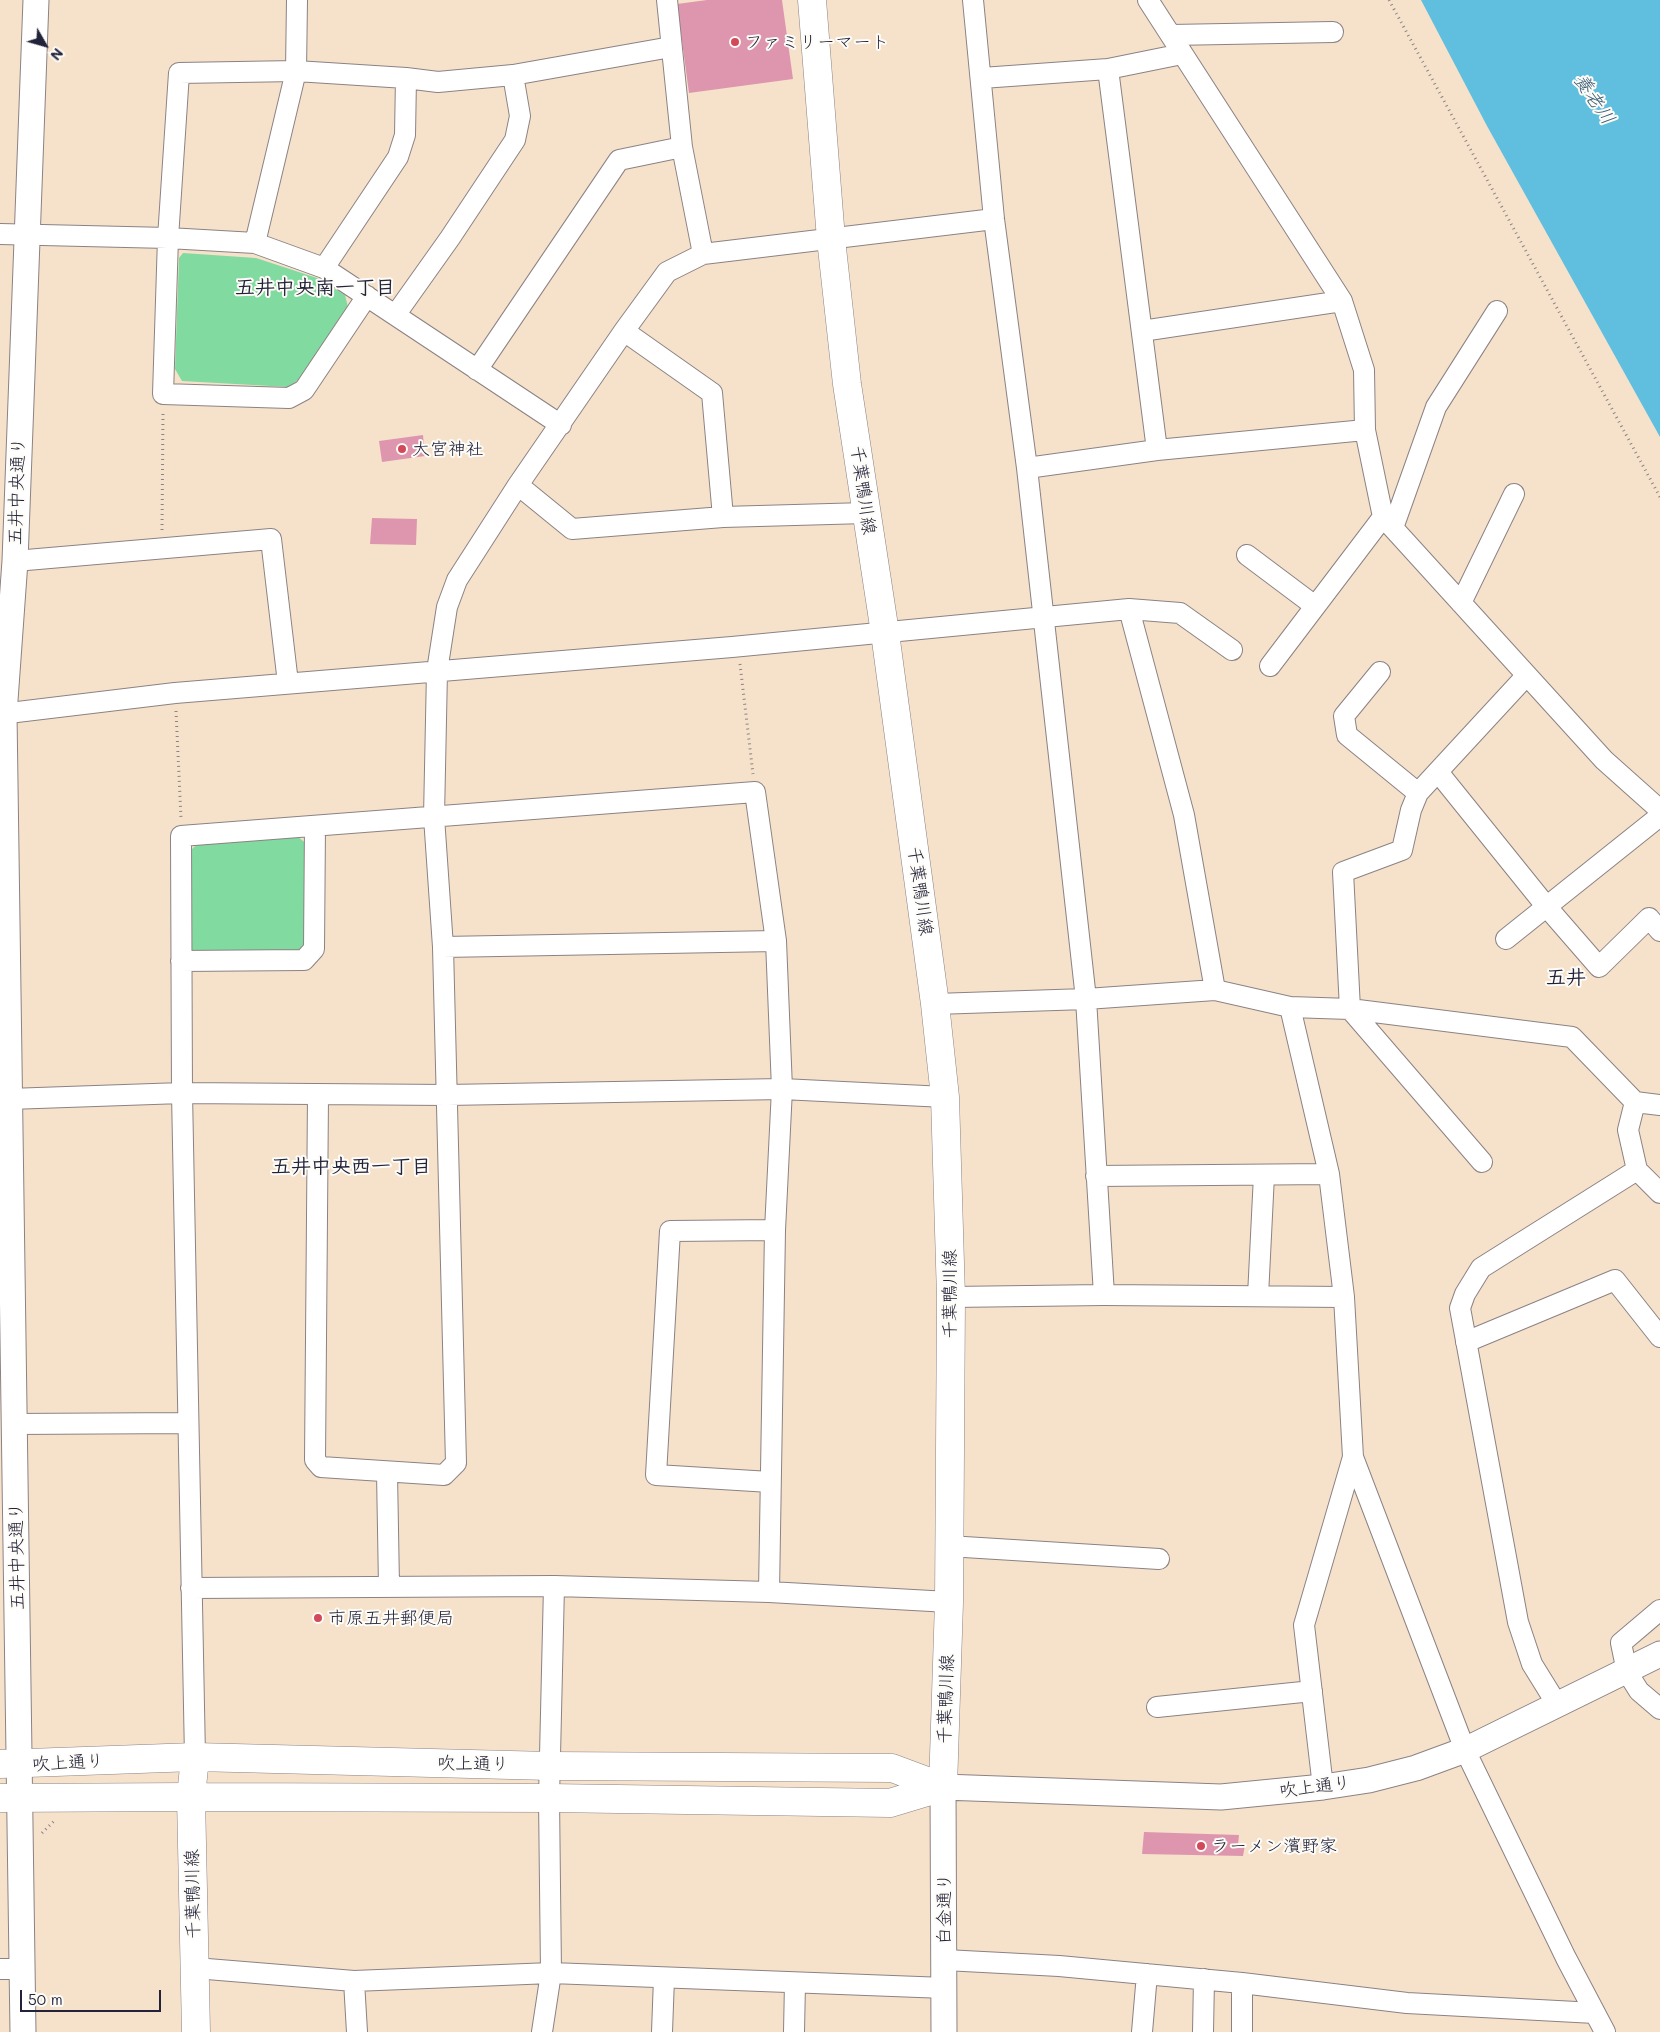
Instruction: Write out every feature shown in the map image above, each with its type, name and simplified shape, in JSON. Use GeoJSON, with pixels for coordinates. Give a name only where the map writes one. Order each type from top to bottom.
{"type":"FeatureCollection","features":[{"type":"Feature","properties":{"kind":"main road","name":"千葉鴨川線"},"geometry":{"type":"LineString","coordinates":[[812,0],[831,239],[848,384],[885,633],[935,1004],[944,1097],[951,1297],[949,1602],[943,1787]]}},
{"type":"Feature","properties":{"kind":"main road","name":"千葉鴨川線"},"geometry":{"type":"LineString","coordinates":[[195,1757],[191,1797],[196,2032]]}},
{"type":"Feature","properties":{"kind":"main road","name":"吹上通り"},"geometry":{"type":"LineString","coordinates":[[10,1765],[195,1757],[550,1766],[892,1768],[943,1787]]}},
{"type":"Feature","properties":{"kind":"main road","name":"吹上通り"},"geometry":{"type":"LineString","coordinates":[[10,1798],[548,1798],[890,1803],[943,1787]]}},
{"type":"Feature","properties":{"kind":"street","name":"五井中央通り"},"geometry":{"type":"LineString","coordinates":[[23,2032],[11,1969],[7,1459],[13,1424],[5,1232],[9,1098],[2,714],[15,561],[36,0]]}},
{"type":"Feature","properties":{"kind":"street"},"geometry":{"type":"LineString","coordinates":[[255,243],[296,71],[297,0]]}},
{"type":"Feature","properties":{"kind":"street"},"geometry":{"type":"LineString","coordinates":[[667,0],[682,147],[703,254]]}},
{"type":"Feature","properties":{"kind":"street"},"geometry":{"type":"LineString","coordinates":[[973,0],[982,78],[994,219],[1027,468],[1086,998],[1104,1295]]}},
{"type":"Feature","properties":{"kind":"street"},"geometry":{"type":"LineString","coordinates":[[1148,0],[1342,300],[1364,370],[1365,430],[1388,523],[1604,760],[1660,810]]}},
{"type":"Feature","properties":{"kind":"street"},"geometry":{"type":"LineString","coordinates":[[1171,35],[1333,32]]}},
{"type":"Feature","properties":{"kind":"street"},"geometry":{"type":"LineString","coordinates":[[368,296],[304,390],[289,398],[163,394],[168,238],[179,73],[296,71],[406,78],[438,82],[513,75],[671,47]]}},
{"type":"Feature","properties":{"kind":"street"},"geometry":{"type":"LineString","coordinates":[[982,78],[1108,69],[1182,54]]}},
{"type":"Feature","properties":{"kind":"street"},"geometry":{"type":"LineString","coordinates":[[1108,69],[1156,450]]}},
{"type":"Feature","properties":{"kind":"street"},"geometry":{"type":"LineString","coordinates":[[396,314],[450,238],[515,140],[520,116],[513,75]]}},
{"type":"Feature","properties":{"kind":"street"},"geometry":{"type":"LineString","coordinates":[[324,268],[398,157],[405,135],[406,78]]}},
{"type":"Feature","properties":{"kind":"street"},"geometry":{"type":"LineString","coordinates":[[478,370],[619,160],[682,147]]}},
{"type":"Feature","properties":{"kind":"street"},"geometry":{"type":"LineString","coordinates":[[318,1095],[315,1460],[321,1467],[387,1473],[444,1474],[456,1463],[444,947],[434,817],[437,670],[447,608],[457,580],[518,485],[561,425],[624,330],[667,272],[703,254],[994,219]]}},
{"type":"Feature","properties":{"kind":"street"},"geometry":{"type":"LineString","coordinates":[[0,234],[168,238],[255,243],[324,268],[561,425]]}},
{"type":"Feature","properties":{"kind":"street"},"geometry":{"type":"LineString","coordinates":[[1142,331],[1342,300]]}},
{"type":"Feature","properties":{"kind":"street"},"geometry":{"type":"LineString","coordinates":[[1270,666],[1315,606],[1388,523],[1436,407],[1497,311]]}},
{"type":"Feature","properties":{"kind":"street"},"geometry":{"type":"LineString","coordinates":[[624,330],[712,393],[723,517]]}},
{"type":"Feature","properties":{"kind":"street"},"geometry":{"type":"LineString","coordinates":[[1027,468],[1156,450],[1365,430]]}},
{"type":"Feature","properties":{"kind":"street"},"geometry":{"type":"LineString","coordinates":[[518,485],[572,529],[723,517],[866,513]]}},
{"type":"Feature","properties":{"kind":"street"},"geometry":{"type":"LineString","coordinates":[[1461,603],[1514,494]]}},
{"type":"Feature","properties":{"kind":"street"},"geometry":{"type":"LineString","coordinates":[[15,561],[271,539],[288,683]]}},
{"type":"Feature","properties":{"kind":"street"},"geometry":{"type":"LineString","coordinates":[[1246,555],[1315,606]]}},
{"type":"Feature","properties":{"kind":"street"},"geometry":{"type":"LineString","coordinates":[[1129,609],[1184,815],[1215,990]]}},
{"type":"Feature","properties":{"kind":"street"},"geometry":{"type":"LineString","coordinates":[[2,714],[175,693],[738,646],[1129,609],[1180,613],[1232,650]]}},
{"type":"Feature","properties":{"kind":"street"},"geometry":{"type":"LineString","coordinates":[[1380,672],[1344,716],[1348,735],[1418,794]]}},
{"type":"Feature","properties":{"kind":"street"},"geometry":{"type":"LineString","coordinates":[[1482,1162],[1350,1009],[1343,872],[1402,850],[1411,810],[1418,794],[1527,675]]}},
{"type":"Feature","properties":{"kind":"street"},"geometry":{"type":"LineString","coordinates":[[1438,772],[1546,906],[1599,967],[1649,918],[1660,931]]}},
{"type":"Feature","properties":{"kind":"street"},"geometry":{"type":"LineString","coordinates":[[195,1757],[182,1093],[181,836],[755,792],[776,941],[782,1089],[775,1230],[769,1592]]}},
{"type":"Feature","properties":{"kind":"street"},"geometry":{"type":"LineString","coordinates":[[1506,939],[1660,816]]}},
{"type":"Feature","properties":{"kind":"street"},"geometry":{"type":"LineString","coordinates":[[181,961],[304,960],[314,949],[315,826]]}},
{"type":"Feature","properties":{"kind":"street"},"geometry":{"type":"LineString","coordinates":[[444,947],[776,941]]}},
{"type":"Feature","properties":{"kind":"street"},"geometry":{"type":"LineString","coordinates":[[935,1004],[1086,998],[1215,990],[1290,1007],[1350,1009],[1572,1036],[1635,1102],[1660,1104]]}},
{"type":"Feature","properties":{"kind":"street"},"geometry":{"type":"LineString","coordinates":[[1290,1007],[1329,1174],[1344,1297],[1353,1456],[1465,1750],[1605,2032]]}},
{"type":"Feature","properties":{"kind":"street"},"geometry":{"type":"LineString","coordinates":[[9,1098],[182,1093],[447,1095],[782,1089],[944,1097]]}},
{"type":"Feature","properties":{"kind":"street"},"geometry":{"type":"LineString","coordinates":[[1635,1102],[1628,1130],[1636,1170],[1660,1193]]}},
{"type":"Feature","properties":{"kind":"street"},"geometry":{"type":"LineString","coordinates":[[1558,1706],[1532,1664],[1518,1622],[1460,1308],[1465,1294],[1481,1268],[1636,1170]]}},
{"type":"Feature","properties":{"kind":"street"},"geometry":{"type":"LineString","coordinates":[[1258,1296],[1264,1174]]}},
{"type":"Feature","properties":{"kind":"street"},"geometry":{"type":"LineString","coordinates":[[1096,1176],[1329,1174]]}},
{"type":"Feature","properties":{"kind":"street"},"geometry":{"type":"LineString","coordinates":[[770,1482],[656,1475],[670,1230],[775,1230]]}},
{"type":"Feature","properties":{"kind":"street"},"geometry":{"type":"LineString","coordinates":[[1466,1342],[1615,1280],[1660,1338]]}},
{"type":"Feature","properties":{"kind":"street"},"geometry":{"type":"LineString","coordinates":[[951,1297],[1104,1295],[1344,1297]]}},
{"type":"Feature","properties":{"kind":"street"},"geometry":{"type":"LineString","coordinates":[[13,1424],[188,1423]]}},
{"type":"Feature","properties":{"kind":"street"},"geometry":{"type":"LineString","coordinates":[[1323,1787],[1304,1625],[1353,1456]]}},
{"type":"Feature","properties":{"kind":"street"},"geometry":{"type":"LineString","coordinates":[[387,1473],[389,1586]]}},
{"type":"Feature","properties":{"kind":"street"},"geometry":{"type":"LineString","coordinates":[[948,1546],[1159,1558]]}},
{"type":"Feature","properties":{"kind":"street"},"geometry":{"type":"LineString","coordinates":[[191,1588],[554,1586],[769,1592],[949,1602]]}},
{"type":"Feature","properties":{"kind":"street"},"geometry":{"type":"LineString","coordinates":[[542,2032],[551,1973],[548,1798],[554,1586]]}},
{"type":"Feature","properties":{"kind":"street"},"geometry":{"type":"LineString","coordinates":[[1660,1610],[1621,1643],[1627,1672],[1640,1691],[1660,1709]]}},
{"type":"Feature","properties":{"kind":"street","name":"吹上通り"},"geometry":{"type":"LineString","coordinates":[[943,1787],[1221,1797],[1323,1787],[1369,1780],[1465,1750],[1558,1706],[1660,1654]]}},
{"type":"Feature","properties":{"kind":"street"},"geometry":{"type":"LineString","coordinates":[[1157,1707],[1312,1692]]}},
{"type":"Feature","properties":{"kind":"street","name":"白金通り"},"geometry":{"type":"LineString","coordinates":[[943,1787],[944,2032]]}},
{"type":"Feature","properties":{"kind":"street"},"geometry":{"type":"LineString","coordinates":[[944,1960],[1242,1982],[1407,2004],[1595,2013]]}},
{"type":"Feature","properties":{"kind":"street"},"geometry":{"type":"LineString","coordinates":[[195,1968],[354,1981],[551,1973],[945,1988]]}},
{"type":"Feature","properties":{"kind":"street"},"geometry":{"type":"LineString","coordinates":[[1142,2032],[1147,1974]]}},
{"type":"Feature","properties":{"kind":"street"},"geometry":{"type":"LineString","coordinates":[[662,2032],[664,1978]]}},
{"type":"Feature","properties":{"kind":"street"},"geometry":{"type":"LineString","coordinates":[[1203,2032],[1204,1979]]}},
{"type":"Feature","properties":{"kind":"street"},"geometry":{"type":"LineString","coordinates":[[354,1981],[357,2032]]}},
{"type":"Feature","properties":{"kind":"street"},"geometry":{"type":"LineString","coordinates":[[794,2032],[795,1982]]}},
{"type":"Feature","properties":{"kind":"street"},"geometry":{"type":"LineString","coordinates":[[1242,1982],[1242,2032]]}},
{"type":"Feature","properties":{"kind":"path"},"geometry":{"type":"LineString","coordinates":[[1389,0],[1660,497]]}},
{"type":"Feature","properties":{"kind":"path"},"geometry":{"type":"LineString","coordinates":[[162,549],[163,394]]}},
{"type":"Feature","properties":{"kind":"path"},"geometry":{"type":"LineString","coordinates":[[738,646],[755,792]]}},
{"type":"Feature","properties":{"kind":"path"},"geometry":{"type":"LineString","coordinates":[[175,693],[181,836]]}},
{"type":"Feature","properties":{"kind":"path"},"geometry":{"type":"LineString","coordinates":[[36,1839],[60,1816]]}},
{"type":"Feature","properties":{"kind":"green space"},"geometry":{"type":"Polygon","coordinates":[[[183,253],[256,258],[317,278],[345,295],[348,307],[300,379],[288,387],[182,381],[175,369],[179,258],[183,253]]]}},
{"type":"Feature","properties":{"kind":"green space"},"geometry":{"type":"Polygon","coordinates":[[[297,836],[308,845],[307,940],[297,952],[194,952],[188,946],[190,851],[197,844],[297,836]]]}},
{"type":"Feature","properties":{"kind":"water","name":"養老川"},"geometry":{"type":"Polygon","coordinates":[[[1421,0],[1660,0],[1660,437],[1487,126],[1421,0]]]}},
{"type":"Feature","properties":{"kind":"building","name":"ファミリーマート"},"geometry":{"type":"Polygon","coordinates":[[[707,0],[782,0],[793,79],[689,93],[677,4],[707,0]]]}},
{"type":"Feature","properties":{"kind":"building","name":"大宮神社"},"geometry":{"type":"Polygon","coordinates":[[[423,435],[425,456],[382,462],[379,441],[423,435]]]}},
{"type":"Feature","properties":{"kind":"building"},"geometry":{"type":"Polygon","coordinates":[[[372,518],[417,519],[416,545],[370,544],[372,518]]]}},
{"type":"Feature","properties":{"kind":"building"},"geometry":{"type":"Polygon","coordinates":[[[1144,1832],[1239,1835],[1238,1845],[1245,1845],[1243,1856],[1142,1854],[1144,1832]]]}},
{"type":"Feature","properties":{"kind":"place","name":"ファミリーマート"},"geometry":{"type":"Point","coordinates":[735,42]}},
{"type":"Feature","properties":{"kind":"place","name":"大宮神社"},"geometry":{"type":"Point","coordinates":[402,449]}},
{"type":"Feature","properties":{"kind":"place","name":"市原五井郵便局"},"geometry":{"type":"Point","coordinates":[318,1618]}},
{"type":"Feature","properties":{"kind":"place","name":"ラーメン濱野家"},"geometry":{"type":"Point","coordinates":[1201,1846]}},
{"type":"Feature","properties":{"kind":"district","name":"五井中央南一丁目"},"geometry":{"type":"Point","coordinates":[315,288]}},
{"type":"Feature","properties":{"kind":"district","name":"五井"},"geometry":{"type":"Point","coordinates":[1566,978]}},
{"type":"Feature","properties":{"kind":"district","name":"五井中央西一丁目"},"geometry":{"type":"Point","coordinates":[351,1167]}}]}
